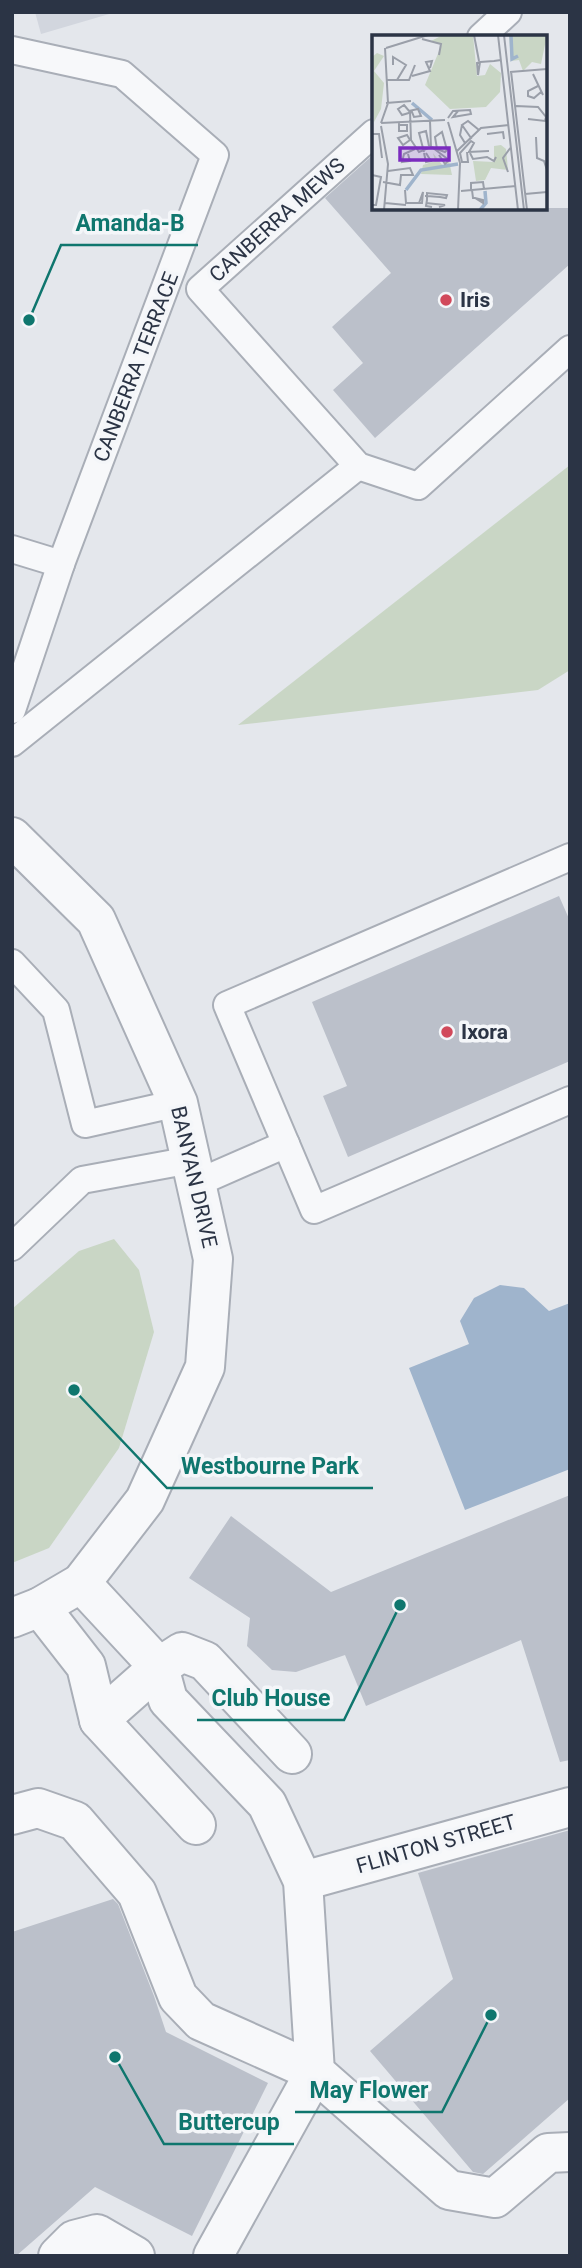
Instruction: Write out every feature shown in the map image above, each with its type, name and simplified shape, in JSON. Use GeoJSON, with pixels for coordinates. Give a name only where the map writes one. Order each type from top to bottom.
{"type":"FeatureCollection","features":[{"type":"Feature","properties":{"kind":"street","name":"BANYAN DRIVE"},"geometry":{"type":"LineString","coordinates":[[12,837],[96,920],[178,1103],[213,1259],[205,1367],[145,1500],[81,1583],[26,1612]]}},
{"type":"Feature","properties":{"kind":"street"},"geometry":{"type":"LineString","coordinates":[[81,1583],[159,1667],[168,1700],[267,1804],[303,1881],[315,2073],[213,2256]]}},
{"type":"Feature","properties":{"kind":"street"},"geometry":{"type":"LineString","coordinates":[[26,1612],[86,1666],[99,1720],[196,1825]]}},
{"type":"Feature","properties":{"kind":"street"},"geometry":{"type":"LineString","coordinates":[[99,1720],[159,1667],[182,1653],[205,1661],[292,1755]]}},
{"type":"Feature","properties":{"kind":"street","name":"FLINTON STREET"},"geometry":{"type":"LineString","coordinates":[[303,1881],[570,1807]]}},
{"type":"Feature","properties":{"kind":"street"},"geometry":{"type":"LineString","coordinates":[[12,1815],[38,1808],[75,1821],[137,1893],[178,1997],[201,2021],[315,2073],[449,2190],[495,2198],[548,2153],[570,2152]]}},
{"type":"Feature","properties":{"kind":"street"},"geometry":{"type":"LineString","coordinates":[[58,2256],[74,2240],[97,2234],[135,2256]]}},
{"type":"Feature","properties":{"kind":"lane"},"geometry":{"type":"LineString","coordinates":[[483,35],[508,12]]}},
{"type":"Feature","properties":{"kind":"lane","name":"CANBERRA TERRACE"},"geometry":{"type":"LineString","coordinates":[[12,50],[122,74],[215,155],[61,564],[12,710]]}},
{"type":"Feature","properties":{"kind":"lane","name":"CANBERRA MEWS"},"geometry":{"type":"LineString","coordinates":[[372,135],[200,289],[358,466],[418,486],[570,349]]}},
{"type":"Feature","properties":{"kind":"lane"},"geometry":{"type":"LineString","coordinates":[[12,743],[358,466]]}},
{"type":"Feature","properties":{"kind":"lane"},"geometry":{"type":"LineString","coordinates":[[12,549],[61,564]]}},
{"type":"Feature","properties":{"kind":"lane"},"geometry":{"type":"LineString","coordinates":[[570,858],[227,1005],[314,1210],[570,1100]]}},
{"type":"Feature","properties":{"kind":"lane"},"geometry":{"type":"LineString","coordinates":[[12,963],[56,1010],[85,1124],[178,1103]]}},
{"type":"Feature","properties":{"kind":"lane"},"geometry":{"type":"LineString","coordinates":[[12,1247],[82,1180],[194,1171],[286,1144]]}},
{"type":"Feature","properties":{"kind":"shaded area"},"geometry":{"type":"Polygon","coordinates":[[[35,12],[116,12],[41,34],[35,12]]]}},
{"type":"Feature","properties":{"kind":"green space"},"geometry":{"type":"Polygon","coordinates":[[[570,465],[570,670],[538,690],[238,725],[570,465]]]}},
{"type":"Feature","properties":{"kind":"green space"},"geometry":{"type":"Polygon","coordinates":[[[114,1239],[139,1270],[154,1332],[119,1448],[49,1548],[12,1563],[12,1309],[79,1251],[114,1239]]]}},
{"type":"Feature","properties":{"kind":"water"},"geometry":{"type":"Polygon","coordinates":[[[500,1285],[524,1288],[549,1311],[570,1303],[570,1469],[465,1510],[409,1368],[469,1344],[460,1321],[474,1298],[500,1285]]]}},
{"type":"Feature","properties":{"kind":"building","name":"Iris"},"geometry":{"type":"Polygon","coordinates":[[[372,156],[372,210],[570,208],[570,264],[375,438],[333,390],[363,363],[332,327],[391,273],[325,198],[372,156]]]}},
{"type":"Feature","properties":{"kind":"building","name":"Ixora"},"geometry":{"type":"Polygon","coordinates":[[[559,896],[570,921],[570,1061],[348,1157],[323,1096],[347,1086],[312,1002],[559,896]]]}},
{"type":"Feature","properties":{"kind":"building"},"geometry":{"type":"Polygon","coordinates":[[[570,1495],[570,1760],[560,1762],[521,1640],[366,1706],[345,1655],[296,1672],[272,1670],[247,1646],[250,1618],[189,1578],[231,1516],[331,1592],[570,1495]]]}},
{"type":"Feature","properties":{"kind":"building"},"geometry":{"type":"Polygon","coordinates":[[[570,1830],[570,2098],[483,2174],[473,2172],[370,2051],[453,1979],[418,1873],[570,1830]]]}},
{"type":"Feature","properties":{"kind":"building"},"geometry":{"type":"Polygon","coordinates":[[[113,1899],[118,1904],[166,2032],[268,2083],[192,2236],[95,2187],[16,2256],[12,2256],[12,1932],[113,1899]]]}},
{"type":"Feature","properties":{"kind":"place","name":"Iris"},"geometry":{"type":"Point","coordinates":[446,300]}},
{"type":"Feature","properties":{"kind":"place","name":"Amanda-B"},"geometry":{"type":"Point","coordinates":[29,320]}},
{"type":"Feature","properties":{"kind":"place","name":"Ixora"},"geometry":{"type":"Point","coordinates":[447,1032]}},
{"type":"Feature","properties":{"kind":"place","name":"Westbourne Park"},"geometry":{"type":"Point","coordinates":[74,1390]}},
{"type":"Feature","properties":{"kind":"place","name":"Club House"},"geometry":{"type":"Point","coordinates":[400,1605]}},
{"type":"Feature","properties":{"kind":"place","name":"May Flower"},"geometry":{"type":"Point","coordinates":[491,2015]}},
{"type":"Feature","properties":{"kind":"place","name":"Buttercup"},"geometry":{"type":"Point","coordinates":[115,2057]}}]}
